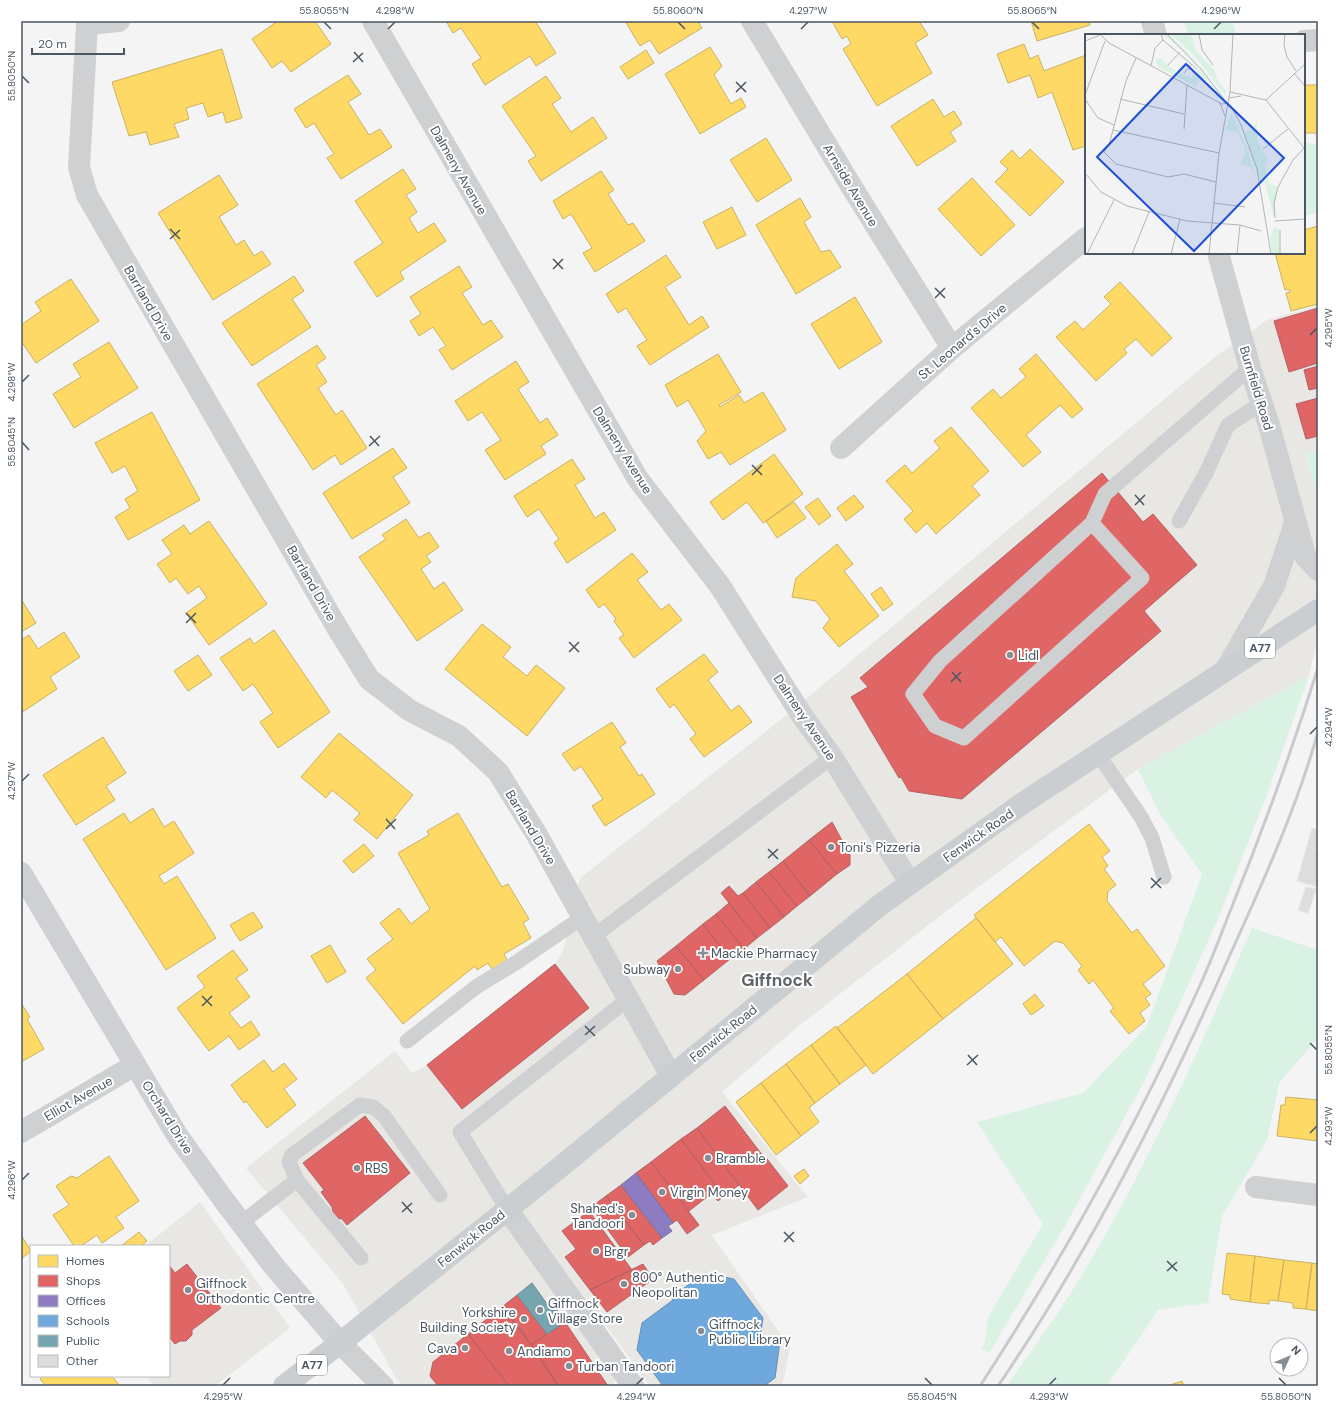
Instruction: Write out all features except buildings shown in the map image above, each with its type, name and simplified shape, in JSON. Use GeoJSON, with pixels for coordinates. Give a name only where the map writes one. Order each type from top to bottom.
{"type":"FeatureCollection","features":[{"type":"Feature","properties":{"kind":"main road","name":"Fenwick Road"},"geometry":{"type":"LineString","coordinates":[[284,1386],[507,1209],[910,883],[1023,803],[1318,610]]}},
{"type":"Feature","properties":{"kind":"street","name":"Barrland Drive"},"geometry":{"type":"LineString","coordinates":[[119,21],[87,24],[79,167],[87,195],[338,629],[369,679],[409,710],[459,736],[498,772],[594,936],[627,1000],[671,1076]]}},
{"type":"Feature","properties":{"kind":"street","name":"Dalmeny Avenue"},"geometry":{"type":"LineString","coordinates":[[373,21],[638,480],[720,586],[801,714],[832,757],[910,883]]}},
{"type":"Feature","properties":{"kind":"street","name":"Arnside Avenue"},"geometry":{"type":"LineString","coordinates":[[752,21],[952,348]]}},
{"type":"Feature","properties":{"kind":"street"},"geometry":{"type":"LineString","coordinates":[[1152,21],[1156,34]]}},
{"type":"Feature","properties":{"kind":"street"},"geometry":{"type":"LineString","coordinates":[[1305,41],[1318,40]]}},
{"type":"Feature","properties":{"kind":"street","name":"St. Leonard's Drive"},"geometry":{"type":"LineString","coordinates":[[841,448],[952,348],[1085,239]]}},
{"type":"Feature","properties":{"kind":"street","name":"Burnfield Road"},"geometry":{"type":"LineString","coordinates":[[1218,254],[1305,556],[1317,569]]}},
{"type":"Feature","properties":{"kind":"street"},"geometry":{"type":"LineString","coordinates":[[1225,671],[1274,586],[1295,523]]}},
{"type":"Feature","properties":{"kind":"street","name":"Orchard Drive"},"geometry":{"type":"LineString","coordinates":[[21,873],[136,1065],[176,1135],[273,1264],[340,1343]]}},
{"type":"Feature","properties":{"kind":"street","name":"Elliot Avenue"},"geometry":{"type":"LineString","coordinates":[[21,1132],[136,1065]]}},
{"type":"Feature","properties":{"kind":"street"},"geometry":{"type":"LineString","coordinates":[[1256,1187],[1318,1195]]}},
{"type":"Feature","properties":{"kind":"street"},"geometry":{"type":"LineString","coordinates":[[507,1209],[633,1386]]}},
{"type":"Feature","properties":{"kind":"street"},"geometry":{"type":"LineString","coordinates":[[340,1343],[383,1386]]}},
{"type":"Feature","properties":{"kind":"lane"},"geometry":{"type":"LineString","coordinates":[[1092,523],[1142,578],[964,738],[935,726],[912,694],[940,661],[1092,523],[1105,494],[1113,486],[1250,368]]}},
{"type":"Feature","properties":{"kind":"lane"},"geometry":{"type":"LineString","coordinates":[[1179,521],[1206,473],[1228,425],[1262,403]]}},
{"type":"Feature","properties":{"kind":"lane"},"geometry":{"type":"LineString","coordinates":[[1098,754],[1140,817],[1152,838],[1164,877]]}},
{"type":"Feature","properties":{"kind":"lane"},"geometry":{"type":"LineString","coordinates":[[594,936],[832,757]]}},
{"type":"Feature","properties":{"kind":"lane"},"geometry":{"type":"LineString","coordinates":[[407,1041],[476,987],[517,962],[583,917]]}},
{"type":"Feature","properties":{"kind":"lane"},"geometry":{"type":"LineString","coordinates":[[507,1209],[460,1132],[627,1000]]}},
{"type":"Feature","properties":{"kind":"lane"},"geometry":{"type":"LineString","coordinates":[[361,1258],[297,1180],[289,1162],[292,1155],[360,1105],[372,1107],[384,1116],[440,1195]]}},
{"type":"Feature","properties":{"kind":"lane"},"geometry":{"type":"LineString","coordinates":[[241,1223],[297,1180]]}},
{"type":"Feature","properties":{"kind":"shaded area"},"geometry":{"type":"Polygon","coordinates":[[[1318,306],[1318,449],[1305,454],[1318,499],[1318,638],[1309,676],[1138,769],[962,899],[800,1025],[722,1092],[808,1197],[712,1235],[790,1348],[782,1386],[650,1386],[601,1319],[586,1330],[617,1372],[614,1386],[403,1386],[396,1378],[343,1284],[246,1168],[395,1051],[412,1073],[427,1065],[555,964],[563,951],[580,878],[783,718],[1216,356],[1267,320],[1318,306]]]}},
{"type":"Feature","properties":{"kind":"shaded area"},"geometry":{"type":"Polygon","coordinates":[[[200,1202],[290,1328],[215,1386],[154,1386],[147,1377],[170,1377],[170,1245],[146,1245],[200,1202]]]}},
{"type":"Feature","properties":{"kind":"green space"},"geometry":{"type":"Polygon","coordinates":[[[1184,21],[1232,21],[1236,34],[1188,34],[1184,21]]]}},
{"type":"Feature","properties":{"kind":"green space"},"geometry":{"type":"Polygon","coordinates":[[[1305,142],[1318,144],[1318,212],[1305,216],[1305,142]]]}},
{"type":"Feature","properties":{"kind":"green space"},"geometry":{"type":"Polygon","coordinates":[[[1318,449],[1318,499],[1305,453],[1318,449]]]}},
{"type":"Feature","properties":{"kind":"green space"},"geometry":{"type":"Polygon","coordinates":[[[1309,676],[1266,797],[1218,919],[1144,1082],[1065,1226],[989,1353],[982,1349],[985,1341],[988,1317],[1043,1224],[977,1122],[1083,1093],[1147,1026],[1202,874],[1161,816],[1138,769],[1309,676]]]}},
{"type":"Feature","properties":{"kind":"green space"},"geometry":{"type":"Polygon","coordinates":[[[1252,928],[1318,950],[1318,1038],[1279,1083],[1267,1140],[1222,1216],[1208,1303],[1158,1310],[1107,1386],[1007,1386],[1072,1292],[1105,1236],[1151,1150],[1193,1062],[1252,928]]]}},
{"type":"Feature","properties":{"kind":"railway"},"geometry":{"type":"LineString","coordinates":[[980,1386],[1070,1239],[1126,1138],[1177,1035],[1209,965],[1254,850],[1277,790],[1318,668]]}},
{"type":"Feature","properties":{"kind":"railway"},"geometry":{"type":"LineString","coordinates":[[998,1386],[1064,1283],[1123,1177],[1178,1068],[1278,846],[1299,790],[1318,732]]}},
{"type":"Feature","properties":{"kind":"place","name":"Lidl"},"geometry":{"type":"Point","coordinates":[1010,655]}},
{"type":"Feature","properties":{"kind":"place","name":"Toni's Pizzeria"},"geometry":{"type":"Point","coordinates":[831,847]}},
{"type":"Feature","properties":{"kind":"place","name":"Mackie Pharmacy"},"geometry":{"type":"Point","coordinates":[703,953]}},
{"type":"Feature","properties":{"kind":"place","name":"Subway"},"geometry":{"type":"Point","coordinates":[678,969]}},
{"type":"Feature","properties":{"kind":"place","name":"Bramble"},"geometry":{"type":"Point","coordinates":[708,1158]}},
{"type":"Feature","properties":{"kind":"place","name":"RBS"},"geometry":{"type":"Point","coordinates":[357,1168]}},
{"type":"Feature","properties":{"kind":"place","name":"Virgin Money"},"geometry":{"type":"Point","coordinates":[662,1192]}},
{"type":"Feature","properties":{"kind":"place","name":"Shahed's Tandoori"},"geometry":{"type":"Point","coordinates":[632,1215]}},
{"type":"Feature","properties":{"kind":"place","name":"Brgr"},"geometry":{"type":"Point","coordinates":[596,1251]}},
{"type":"Feature","properties":{"kind":"place","name":"800° Authentic Neopolitan"},"geometry":{"type":"Point","coordinates":[624,1284]}},
{"type":"Feature","properties":{"kind":"place","name":"Giffnock Orthodontic Centre"},"geometry":{"type":"Point","coordinates":[188,1290]}},
{"type":"Feature","properties":{"kind":"place","name":"Giffnock Village Store"},"geometry":{"type":"Point","coordinates":[540,1310]}},
{"type":"Feature","properties":{"kind":"place","name":"Yorkshire Building Society"},"geometry":{"type":"Point","coordinates":[524,1319]}},
{"type":"Feature","properties":{"kind":"place","name":"Giffnock Public Library"},"geometry":{"type":"Point","coordinates":[701,1331]}},
{"type":"Feature","properties":{"kind":"place","name":"Cava"},"geometry":{"type":"Point","coordinates":[465,1348]}},
{"type":"Feature","properties":{"kind":"place","name":"Andiamo"},"geometry":{"type":"Point","coordinates":[509,1351]}},
{"type":"Feature","properties":{"kind":"place","name":"Turban Tandoori"},"geometry":{"type":"Point","coordinates":[569,1366]}},
{"type":"Feature","properties":{"kind":"district","name":"Giffnock"},"geometry":{"type":"Point","coordinates":[777,980]}}]}
